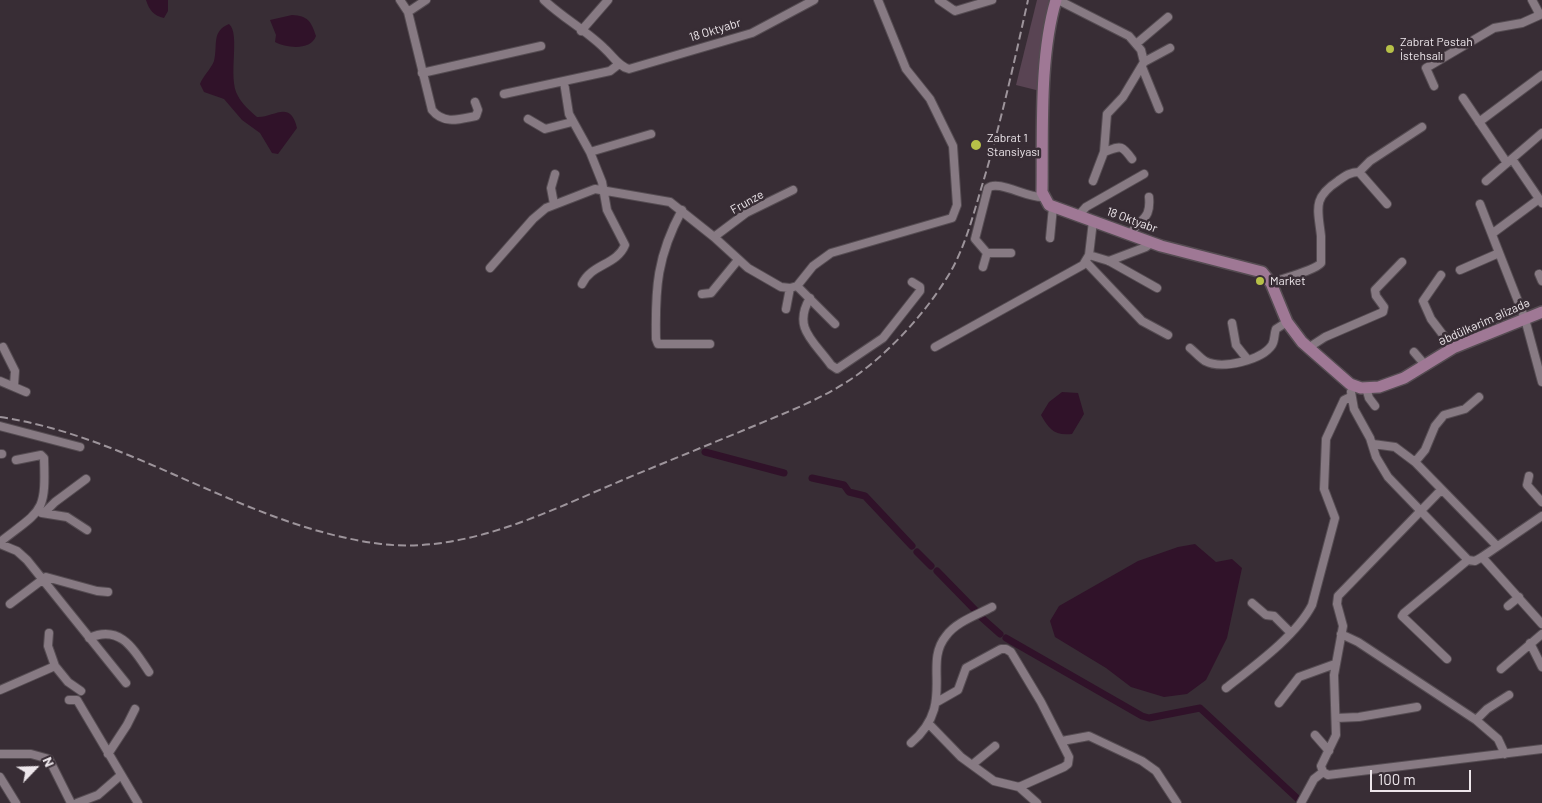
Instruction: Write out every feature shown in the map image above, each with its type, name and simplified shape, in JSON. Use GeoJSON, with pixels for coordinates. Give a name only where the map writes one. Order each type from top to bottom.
{"type":"FeatureCollection","features":[{"type":"Feature","properties":{"kind":"street"},"geometry":{"type":"LineString","coordinates":[[400,0],[408,12],[422,74],[430,104],[435,114],[451,120],[476,116],[478,110],[475,102]]}},
{"type":"Feature","properties":{"kind":"street"},"geometry":{"type":"LineString","coordinates":[[408,12],[426,0]]}},
{"type":"Feature","properties":{"kind":"street"},"geometry":{"type":"LineString","coordinates":[[544,0],[600,43],[619,64]]}},
{"type":"Feature","properties":{"kind":"street"},"geometry":{"type":"LineString","coordinates":[[581,30],[608,0]]}},
{"type":"Feature","properties":{"kind":"street","name":"18 Oktyabr"},"geometry":{"type":"LineString","coordinates":[[504,94],[610,71],[619,64],[624,68],[634,68],[718,44],[764,27],[814,0]]}},
{"type":"Feature","properties":{"kind":"street"},"geometry":{"type":"LineString","coordinates":[[786,309],[794,287],[825,256],[946,221],[955,213],[957,197],[953,146],[930,99],[906,69],[878,0]]}},
{"type":"Feature","properties":{"kind":"street"},"geometry":{"type":"LineString","coordinates":[[939,0],[955,11],[992,0]]}},
{"type":"Feature","properties":{"kind":"street"},"geometry":{"type":"LineString","coordinates":[[987,253],[975,235],[989,187],[997,185],[1031,196],[1044,197],[1044,92],[1048,39],[1057,0],[1129,36],[1136,44],[1159,109]]}},
{"type":"Feature","properties":{"kind":"street"},"geometry":{"type":"LineString","coordinates":[[1434,86],[1426,68],[1494,28],[1522,23],[1541,14],[1532,0]]}},
{"type":"Feature","properties":{"kind":"street"},"geometry":{"type":"LineString","coordinates":[[1136,44],[1168,17]]}},
{"type":"Feature","properties":{"kind":"street"},"geometry":{"type":"LineString","coordinates":[[422,74],[541,46]]}},
{"type":"Feature","properties":{"kind":"street"},"geometry":{"type":"LineString","coordinates":[[1093,181],[1104,152],[1107,114],[1123,97],[1143,65],[1170,48]]}},
{"type":"Feature","properties":{"kind":"street"},"geometry":{"type":"LineString","coordinates":[[1479,122],[1542,74]]}},
{"type":"Feature","properties":{"kind":"street"},"geometry":{"type":"LineString","coordinates":[[564,82],[572,122],[590,152],[603,190],[607,210],[625,245],[615,258],[590,272],[582,284]]}},
{"type":"Feature","properties":{"kind":"street"},"geometry":{"type":"LineString","coordinates":[[1463,98],[1479,122],[1540,201],[1493,233]]}},
{"type":"Feature","properties":{"kind":"street"},"geometry":{"type":"LineString","coordinates":[[528,119],[545,129],[572,122]]}},
{"type":"Feature","properties":{"kind":"street"},"geometry":{"type":"LineString","coordinates":[[1271,283],[1319,267],[1321,264],[1318,204],[1328,189],[1351,172],[1359,172],[1370,161],[1422,127]]}},
{"type":"Feature","properties":{"kind":"street"},"geometry":{"type":"LineString","coordinates":[[590,152],[651,134]]}},
{"type":"Feature","properties":{"kind":"street"},"geometry":{"type":"LineString","coordinates":[[1486,181],[1540,138]]}},
{"type":"Feature","properties":{"kind":"street"},"geometry":{"type":"LineString","coordinates":[[1104,152],[1120,146],[1132,158]]}},
{"type":"Feature","properties":{"kind":"street"},"geometry":{"type":"LineString","coordinates":[[1359,172],[1387,204]]}},
{"type":"Feature","properties":{"kind":"street"},"geometry":{"type":"LineString","coordinates":[[554,204],[551,188],[555,174]]}},
{"type":"Feature","properties":{"kind":"street"},"geometry":{"type":"LineString","coordinates":[[1078,216],[1086,207],[1144,174]]}},
{"type":"Feature","properties":{"kind":"street"},"geometry":{"type":"LineString","coordinates":[[490,268],[533,219],[554,204],[588,191],[603,190],[626,196],[663,199],[682,210],[714,236],[738,260],[781,287],[794,287],[810,298],[835,324]]}},
{"type":"Feature","properties":{"kind":"street","name":"Frunze"},"geometry":{"type":"LineString","coordinates":[[714,236],[746,213],[793,190]]}},
{"type":"Feature","properties":{"kind":"street","name":"18 Oktyabr"},"geometry":{"type":"LineString","coordinates":[[1044,197],[1053,207],[1131,233],[1151,243],[1262,272],[1271,283],[1287,322],[1308,348],[1352,391]]}},
{"type":"Feature","properties":{"kind":"street"},"geometry":{"type":"LineString","coordinates":[[1131,233],[1147,217],[1150,210],[1149,198]]}},
{"type":"Feature","properties":{"kind":"street"},"geometry":{"type":"LineString","coordinates":[[1480,204],[1493,233],[1525,319],[1542,382]]}},
{"type":"Feature","properties":{"kind":"street"},"geometry":{"type":"LineString","coordinates":[[1050,238],[1053,207]]}},
{"type":"Feature","properties":{"kind":"street"},"geometry":{"type":"LineString","coordinates":[[682,210],[669,237],[657,278],[656,339],[658,344],[710,344]]}},
{"type":"Feature","properties":{"kind":"street"},"geometry":{"type":"LineString","coordinates":[[1092,221],[1087,259],[1142,321],[1168,335]]}},
{"type":"Feature","properties":{"kind":"street"},"geometry":{"type":"LineString","coordinates":[[1110,261],[1146,247],[1151,243]]}},
{"type":"Feature","properties":{"kind":"street"},"geometry":{"type":"LineString","coordinates":[[987,253],[1011,253]]}},
{"type":"Feature","properties":{"kind":"street"},"geometry":{"type":"LineString","coordinates":[[983,267],[987,253]]}},
{"type":"Feature","properties":{"kind":"street"},"geometry":{"type":"LineString","coordinates":[[1460,270],[1499,253]]}},
{"type":"Feature","properties":{"kind":"street"},"geometry":{"type":"LineString","coordinates":[[936,347],[1087,259],[1110,261],[1157,288]]}},
{"type":"Feature","properties":{"kind":"street"},"geometry":{"type":"LineString","coordinates":[[702,294],[711,293],[738,260]]}},
{"type":"Feature","properties":{"kind":"street"},"geometry":{"type":"LineString","coordinates":[[1308,348],[1325,337],[1383,312],[1384,307],[1376,296],[1375,290],[1402,262]]}},
{"type":"Feature","properties":{"kind":"street"},"geometry":{"type":"LineString","coordinates":[[1441,276],[1423,301],[1431,319],[1453,348]]}},
{"type":"Feature","properties":{"kind":"street"},"geometry":{"type":"LineString","coordinates":[[810,298],[802,316],[802,324],[831,365],[837,369],[883,338],[920,291],[920,287],[912,282]]}},
{"type":"Feature","properties":{"kind":"street","name":"Əbdülkərim Əlizadə"},"geometry":{"type":"LineString","coordinates":[[1352,391],[1404,378],[1453,348],[1542,312]]}},
{"type":"Feature","properties":{"kind":"street"},"geometry":{"type":"LineString","coordinates":[[1190,348],[1212,363],[1231,364],[1248,360],[1271,346],[1276,329],[1287,322]]}},
{"type":"Feature","properties":{"kind":"street"},"geometry":{"type":"LineString","coordinates":[[1232,323],[1236,345],[1248,360]]}},
{"type":"Feature","properties":{"kind":"street"},"geometry":{"type":"LineString","coordinates":[[3,347],[15,370],[14,386]]}},
{"type":"Feature","properties":{"kind":"street"},"geometry":{"type":"LineString","coordinates":[[1414,352],[1426,366]]}},
{"type":"Feature","properties":{"kind":"street"},"geometry":{"type":"LineString","coordinates":[[0,381],[26,392]]}},
{"type":"Feature","properties":{"kind":"street"},"geometry":{"type":"LineString","coordinates":[[1366,388],[1369,398],[1375,406]]}},
{"type":"Feature","properties":{"kind":"street"},"geometry":{"type":"LineString","coordinates":[[1352,391],[1354,409],[1373,444],[1376,457],[1388,477],[1468,560],[1475,561],[1482,557],[1542,516]]}},
{"type":"Feature","properties":{"kind":"street"},"geometry":{"type":"LineString","coordinates":[[1226,688],[1290,632],[1309,611],[1323,567],[1335,518],[1324,489],[1326,438],[1344,400],[1352,391]]}},
{"type":"Feature","properties":{"kind":"street"},"geometry":{"type":"LineString","coordinates":[[1415,462],[1425,450],[1435,426],[1444,415],[1465,409],[1480,397]]}},
{"type":"Feature","properties":{"kind":"street"},"geometry":{"type":"LineString","coordinates":[[0,426],[80,446]]}},
{"type":"Feature","properties":{"kind":"street"},"geometry":{"type":"LineString","coordinates":[[1373,444],[1395,447],[1415,462],[1497,546]]}},
{"type":"Feature","properties":{"kind":"street"},"geometry":{"type":"LineString","coordinates":[[16,460],[37,454],[44,458],[45,491],[41,513]]}},
{"type":"Feature","properties":{"kind":"street"},"geometry":{"type":"LineString","coordinates":[[1529,476],[1527,485],[1542,502]]}},
{"type":"Feature","properties":{"kind":"street"},"geometry":{"type":"LineString","coordinates":[[86,479],[0,543],[17,551],[126,683]]}},
{"type":"Feature","properties":{"kind":"street"},"geometry":{"type":"LineString","coordinates":[[1323,772],[1321,766],[1336,735],[1335,664],[1343,623],[1337,604],[1338,596],[1441,490]]}},
{"type":"Feature","properties":{"kind":"street"},"geometry":{"type":"LineString","coordinates":[[41,513],[67,517],[87,530]]}},
{"type":"Feature","properties":{"kind":"street"},"geometry":{"type":"LineString","coordinates":[[1482,557],[1542,624]]}},
{"type":"Feature","properties":{"kind":"street"},"geometry":{"type":"LineString","coordinates":[[1447,659],[1402,616],[1468,560]]}},
{"type":"Feature","properties":{"kind":"street"},"geometry":{"type":"LineString","coordinates":[[10,604],[41,579],[51,578],[92,590],[108,592]]}},
{"type":"Feature","properties":{"kind":"street"},"geometry":{"type":"LineString","coordinates":[[1508,606],[1519,597]]}},
{"type":"Feature","properties":{"kind":"street"},"geometry":{"type":"LineString","coordinates":[[1252,604],[1266,614],[1274,616],[1290,632]]}},
{"type":"Feature","properties":{"kind":"street"},"geometry":{"type":"LineString","coordinates":[[911,742],[929,724],[937,702],[938,658],[945,636],[966,621],[992,607]]}},
{"type":"Feature","properties":{"kind":"street"},"geometry":{"type":"LineString","coordinates":[[49,633],[48,646],[54,666],[68,682],[81,691]]}},
{"type":"Feature","properties":{"kind":"street"},"geometry":{"type":"LineString","coordinates":[[89,638],[98,634],[114,635],[130,643],[150,672]]}},
{"type":"Feature","properties":{"kind":"street"},"geometry":{"type":"LineString","coordinates":[[1341,634],[1358,642],[1476,720],[1498,739],[1506,754]]}},
{"type":"Feature","properties":{"kind":"street"},"geometry":{"type":"LineString","coordinates":[[1501,669],[1542,634]]}},
{"type":"Feature","properties":{"kind":"street"},"geometry":{"type":"LineString","coordinates":[[1530,643],[1542,667]]}},
{"type":"Feature","properties":{"kind":"street"},"geometry":{"type":"LineString","coordinates":[[937,702],[958,690],[966,668],[1006,648],[1027,677],[1069,757],[1068,764],[1019,788]]}},
{"type":"Feature","properties":{"kind":"street"},"geometry":{"type":"LineString","coordinates":[[1279,703],[1299,677],[1335,664]]}},
{"type":"Feature","properties":{"kind":"street"},"geometry":{"type":"LineString","coordinates":[[0,690],[54,666]]}},
{"type":"Feature","properties":{"kind":"street"},"geometry":{"type":"LineString","coordinates":[[1476,720],[1486,709],[1509,694]]}},
{"type":"Feature","properties":{"kind":"street"},"geometry":{"type":"LineString","coordinates":[[69,700],[77,700],[138,803]]}},
{"type":"Feature","properties":{"kind":"street"},"geometry":{"type":"LineString","coordinates":[[1336,718],[1358,717],[1417,707]]}},
{"type":"Feature","properties":{"kind":"street"},"geometry":{"type":"LineString","coordinates":[[108,754],[135,709]]}},
{"type":"Feature","properties":{"kind":"street"},"geometry":{"type":"LineString","coordinates":[[929,724],[961,757],[998,784],[1019,788],[1037,803]]}},
{"type":"Feature","properties":{"kind":"street"},"geometry":{"type":"LineString","coordinates":[[1315,735],[1329,750]]}},
{"type":"Feature","properties":{"kind":"street"},"geometry":{"type":"LineString","coordinates":[[1062,741],[1089,736],[1142,760],[1156,771],[1177,803]]}},
{"type":"Feature","properties":{"kind":"street"},"geometry":{"type":"LineString","coordinates":[[973,764],[996,746]]}},
{"type":"Feature","properties":{"kind":"street"},"geometry":{"type":"LineString","coordinates":[[1323,772],[1328,774],[1542,749]]}},
{"type":"Feature","properties":{"kind":"street"},"geometry":{"type":"LineString","coordinates":[[0,754],[39,754],[49,759],[71,803]]}},
{"type":"Feature","properties":{"kind":"street"},"geometry":{"type":"LineString","coordinates":[[1301,803],[1314,779],[1323,772]]}},
{"type":"Feature","properties":{"kind":"street"},"geometry":{"type":"LineString","coordinates":[[77,803],[98,795],[120,775]]}},
{"type":"Feature","properties":{"kind":"street"},"geometry":{"type":"LineString","coordinates":[[0,777],[16,803]]}},
{"type":"Feature","properties":{"kind":"shaded area"},"geometry":{"type":"Polygon","coordinates":[[[146,0],[168,0],[168,11],[164,18],[152,12],[146,0]]]}},
{"type":"Feature","properties":{"kind":"shaded area"},"geometry":{"type":"Polygon","coordinates":[[[1037,0],[1050,0],[1040,91],[1016,85],[1037,0]]]}},
{"type":"Feature","properties":{"kind":"shaded area"},"geometry":{"type":"Polygon","coordinates":[[[292,15],[305,18],[310,23],[316,36],[309,44],[291,47],[275,42],[276,35],[270,20],[292,15]]]}},
{"type":"Feature","properties":{"kind":"shaded area"},"geometry":{"type":"Polygon","coordinates":[[[229,24],[234,37],[235,88],[240,99],[257,117],[286,112],[294,119],[297,128],[278,154],[272,153],[260,133],[242,120],[224,99],[204,92],[200,84],[214,61],[217,35],[223,27],[229,24]]]}},
{"type":"Feature","properties":{"kind":"shaded area"},"geometry":{"type":"Polygon","coordinates":[[[1062,392],[1078,393],[1084,414],[1072,434],[1056,433],[1041,415],[1049,402],[1062,392]]]}},
{"type":"Feature","properties":{"kind":"shaded area"},"geometry":{"type":"Polygon","coordinates":[[[1195,544],[1216,562],[1232,559],[1242,568],[1227,638],[1206,680],[1187,694],[1164,697],[1131,687],[1106,668],[1055,637],[1050,621],[1059,606],[1138,561],[1178,547],[1195,544]]]}},
{"type":"Feature","properties":{"kind":"waterway"},"geometry":{"type":"LineString","coordinates":[[705,452],[784,473]]}},
{"type":"Feature","properties":{"kind":"waterway"},"geometry":{"type":"LineString","coordinates":[[812,478],[844,485],[849,492],[865,496],[912,546]]}},
{"type":"Feature","properties":{"kind":"waterway"},"geometry":{"type":"LineString","coordinates":[[917,552],[931,566]]}},
{"type":"Feature","properties":{"kind":"waterway"},"geometry":{"type":"LineString","coordinates":[[937,571],[976,611]]}},
{"type":"Feature","properties":{"kind":"waterway"},"geometry":{"type":"LineString","coordinates":[[982,618],[1000,634]]}},
{"type":"Feature","properties":{"kind":"waterway"},"geometry":{"type":"LineString","coordinates":[[1006,638],[1142,716],[1149,718],[1200,708],[1298,799]]}},
{"type":"Feature","properties":{"kind":"railway"},"geometry":{"type":"LineString","coordinates":[[0,417],[49,428],[97,443],[283,520],[331,534],[381,544],[413,545],[444,543],[506,527],[567,504],[777,417],[818,398],[857,375],[884,353],[909,328],[942,286],[965,241],[994,142],[1028,0]]}},
{"type":"Feature","properties":{"kind":"place","name":"Zabrat Pəstah İstehsalı"},"geometry":{"type":"Point","coordinates":[1390,49]}},
{"type":"Feature","properties":{"kind":"place","name":"Zabrat 1 Stansiyası"},"geometry":{"type":"Point","coordinates":[976,145]}},
{"type":"Feature","properties":{"kind":"place","name":"Market"},"geometry":{"type":"Point","coordinates":[1260,281]}}]}
